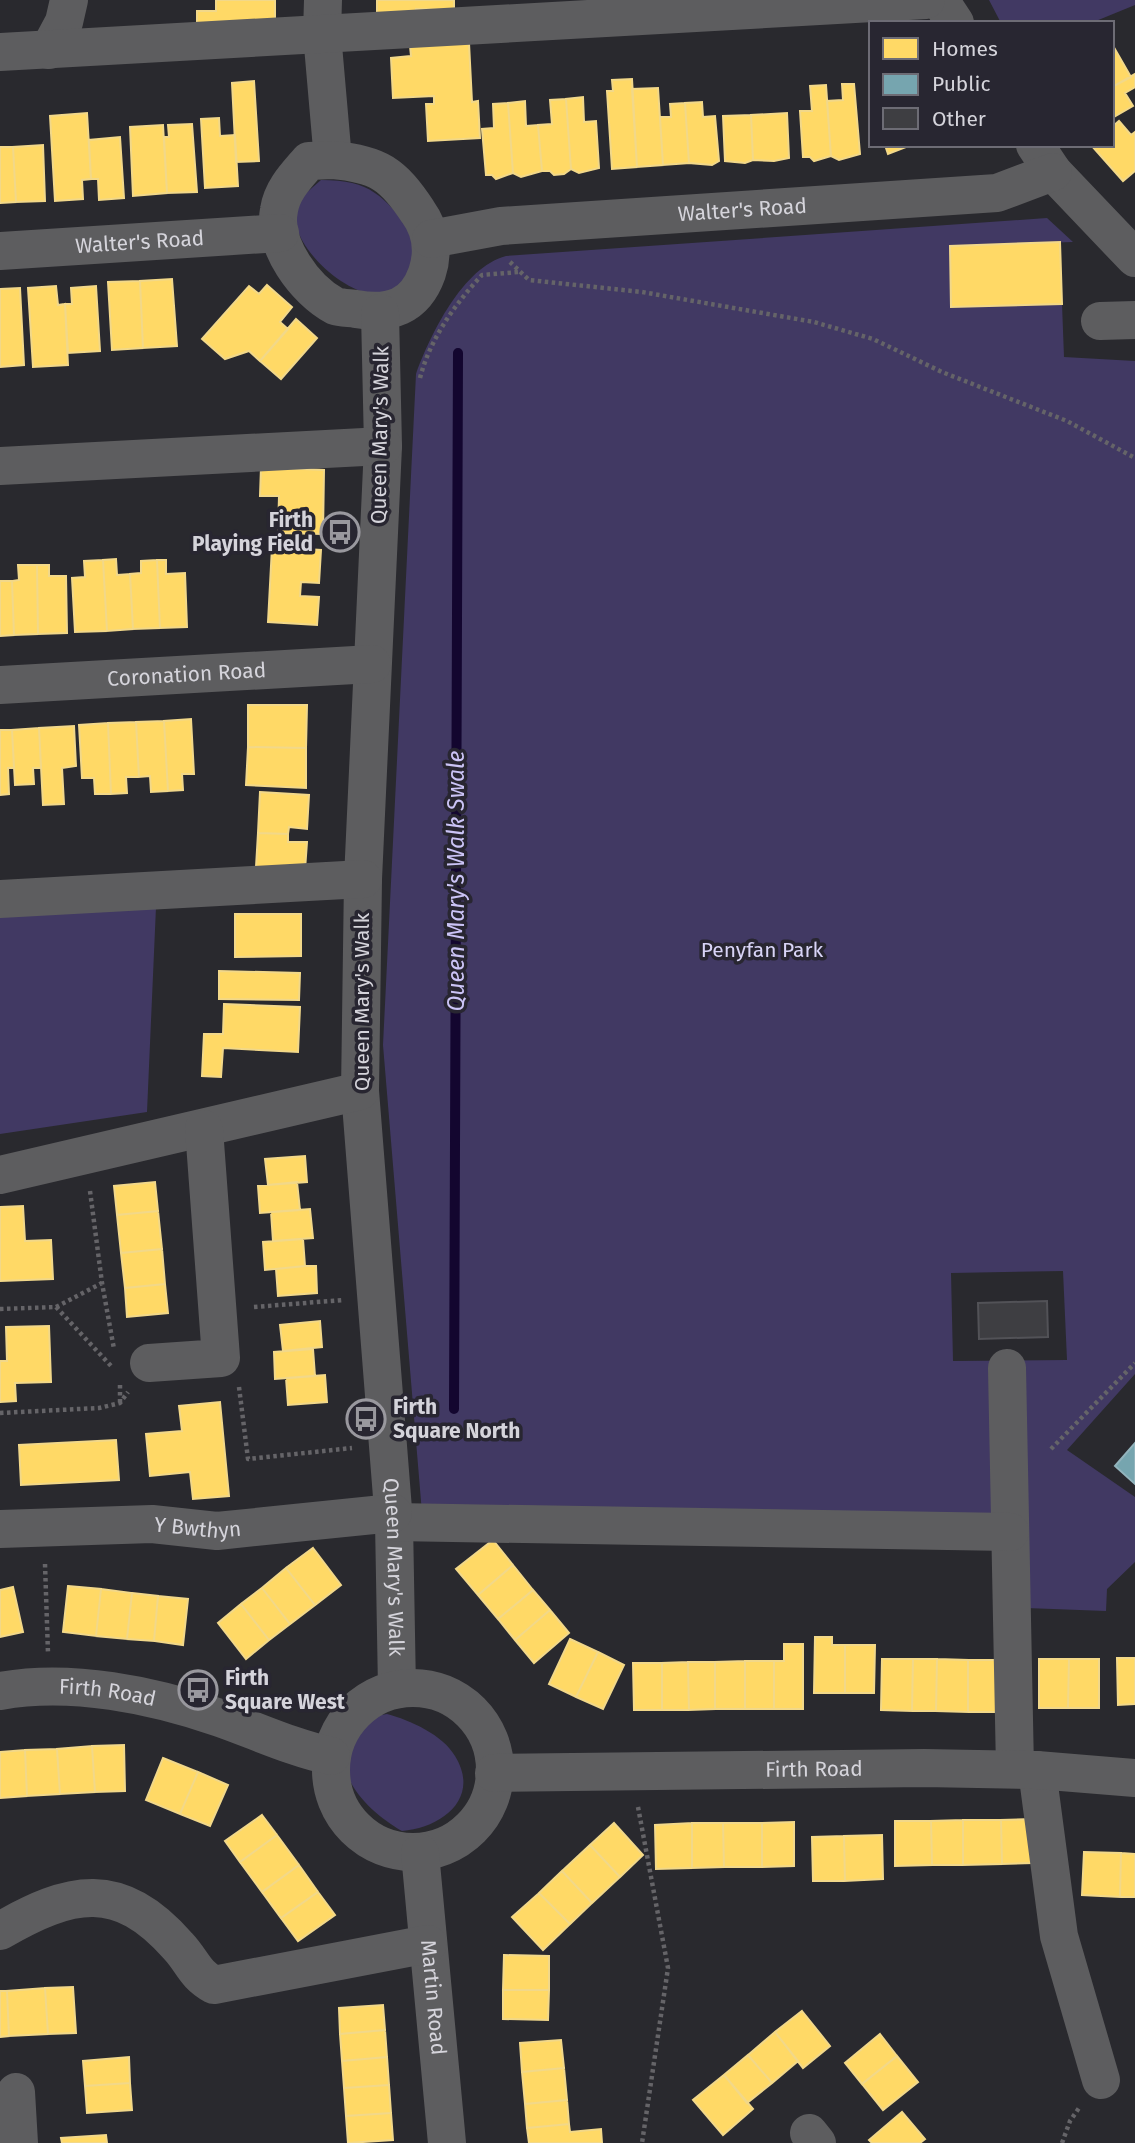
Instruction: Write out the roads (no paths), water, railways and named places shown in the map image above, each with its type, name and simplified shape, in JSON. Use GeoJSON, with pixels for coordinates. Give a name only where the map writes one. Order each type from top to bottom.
{"type":"FeatureCollection","features":[{"type":"Feature","properties":{"kind":"street"},"geometry":{"type":"LineString","coordinates":[[49,50],[64,22],[69,0]]}},
{"type":"Feature","properties":{"kind":"street"},"geometry":{"type":"LineString","coordinates":[[0,52],[49,50],[323,17],[926,0]]}},
{"type":"Feature","properties":{"kind":"street"},"geometry":{"type":"LineString","coordinates":[[940,0],[954,21]]}},
{"type":"Feature","properties":{"kind":"street"},"geometry":{"type":"LineString","coordinates":[[323,17],[333,160]]}},
{"type":"Feature","properties":{"kind":"street"},"geometry":{"type":"LineString","coordinates":[[1044,159],[1135,258]]}},
{"type":"Feature","properties":{"kind":"street","name":"Walter's Road"},"geometry":{"type":"LineString","coordinates":[[431,239],[502,226],[997,193],[1044,159]]}},
{"type":"Feature","properties":{"kind":"street"},"geometry":{"type":"LineString","coordinates":[[310,161],[363,163],[384,171],[406,194],[431,239],[430,264],[421,290],[397,307],[380,313],[337,306],[317,291],[290,260],[280,233],[278,211],[289,184],[310,161]]}},
{"type":"Feature","properties":{"kind":"street","name":"Walter's Road"},"geometry":{"type":"LineString","coordinates":[[0,251],[280,233]]}},
{"type":"Feature","properties":{"kind":"street","name":"Queen Mary's Walk"},"geometry":{"type":"LineString","coordinates":[[380,313],[383,446],[363,879],[360,1091],[393,1517],[397,1689]]}},
{"type":"Feature","properties":{"kind":"street"},"geometry":{"type":"LineString","coordinates":[[0,466],[383,446]]}},
{"type":"Feature","properties":{"kind":"street","name":"Coronation Road"},"geometry":{"type":"LineString","coordinates":[[0,685],[372,664]]}},
{"type":"Feature","properties":{"kind":"street"},"geometry":{"type":"LineString","coordinates":[[0,899],[363,879]]}},
{"type":"Feature","properties":{"kind":"street"},"geometry":{"type":"LineString","coordinates":[[0,1175],[360,1091]]}},
{"type":"Feature","properties":{"kind":"street"},"geometry":{"type":"LineString","coordinates":[[135,1369],[222,1358],[204,1129]]}},
{"type":"Feature","properties":{"kind":"street"},"geometry":{"type":"LineString","coordinates":[[1007,1368],[1010,1532],[1026,1770],[1059,1936],[1101,2080]]}},
{"type":"Feature","properties":{"kind":"street","name":"Y Bwthyn"},"geometry":{"type":"LineString","coordinates":[[0,1529],[152,1524],[217,1531],[393,1517],[1010,1532]]}},
{"type":"Feature","properties":{"kind":"street","name":"Firth Road"},"geometry":{"type":"LineString","coordinates":[[0,1691],[49,1688],[150,1697],[219,1718],[307,1751],[331,1756]]}},
{"type":"Feature","properties":{"kind":"street"},"geometry":{"type":"LineString","coordinates":[[424,1688],[450,1696],[471,1712],[487,1733],[495,1759],[494,1785],[485,1810],[468,1832],[446,1846],[420,1853],[394,1851],[370,1841],[351,1826],[334,1793],[331,1756],[339,1732],[354,1712],[374,1697],[397,1689],[424,1688]]}},
{"type":"Feature","properties":{"kind":"street","name":"Firth Road"},"geometry":{"type":"LineString","coordinates":[[494,1773],[1026,1770],[1135,1778]]}},
{"type":"Feature","properties":{"kind":"street","name":"Martin Road"},"geometry":{"type":"LineString","coordinates":[[420,1853],[447,2143]]}},
{"type":"Feature","properties":{"kind":"street"},"geometry":{"type":"LineString","coordinates":[[0,1931],[31,1913],[75,1898],[109,1898],[145,1913],[180,1947],[200,1978],[214,1985],[428,1944]]}},
{"type":"Feature","properties":{"kind":"street"},"geometry":{"type":"LineString","coordinates":[[16,2092],[19,2143]]}},
{"type":"Feature","properties":{"kind":"waterway","name":"Queen Mary's Walk Swale"},"geometry":{"type":"LineString","coordinates":[[454,1409],[458,353]]}},
{"type":"Feature","properties":{"kind":"place","name":"Firth Playing Field"},"geometry":{"type":"Point","coordinates":[340,532]}},
{"type":"Feature","properties":{"kind":"place","name":"Firth Square North"},"geometry":{"type":"Point","coordinates":[366,1419]}},
{"type":"Feature","properties":{"kind":"place","name":"Firth Square West"},"geometry":{"type":"Point","coordinates":[198,1690]}},
{"type":"Feature","properties":{"kind":"park label","name":"Penyfan Park"},"geometry":{"type":"Point","coordinates":[762,950]}}]}
